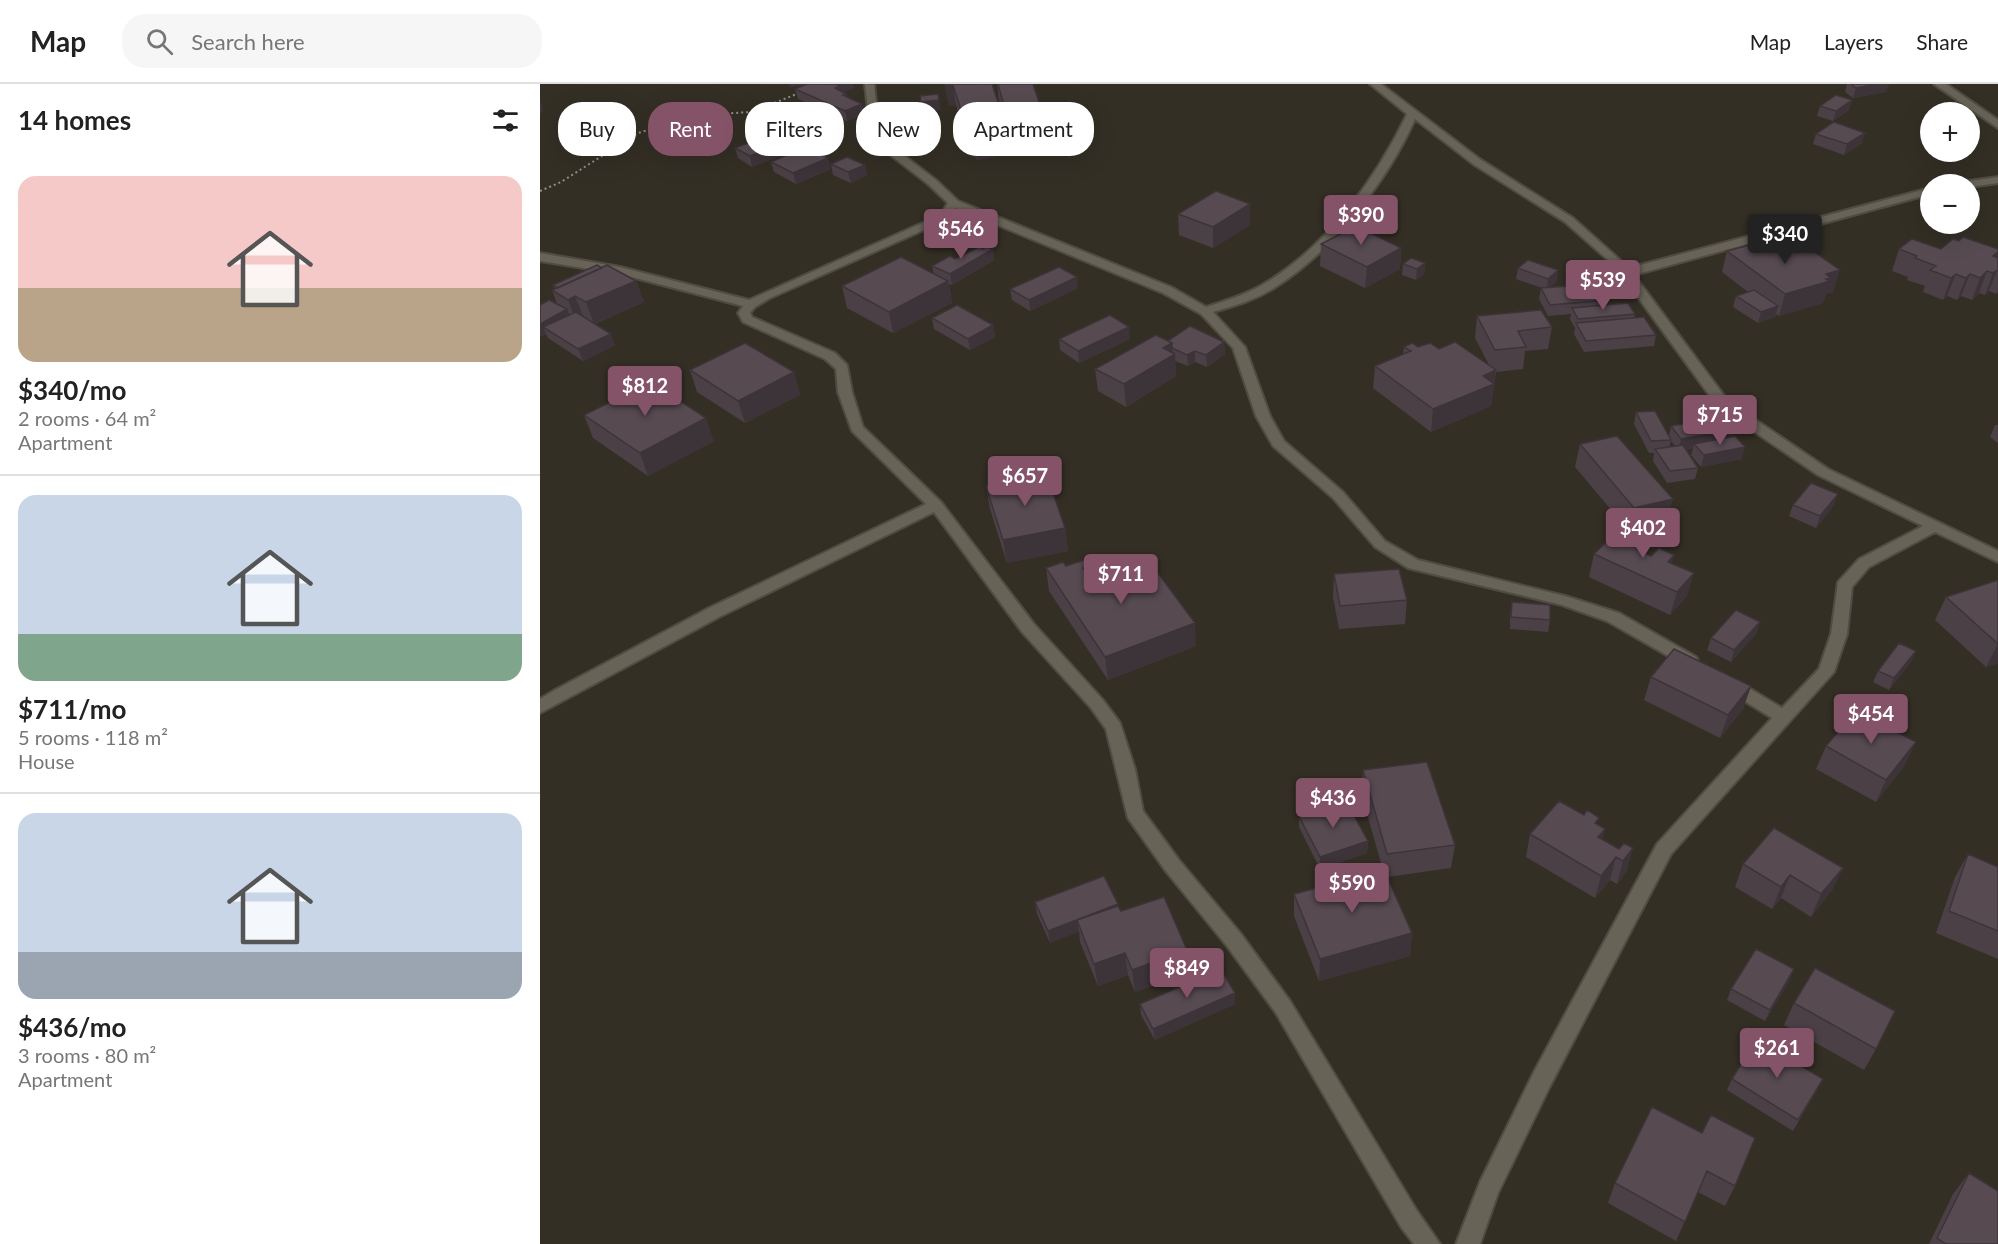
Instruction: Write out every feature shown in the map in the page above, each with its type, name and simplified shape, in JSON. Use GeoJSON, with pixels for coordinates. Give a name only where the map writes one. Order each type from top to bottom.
{"type":"FeatureCollection","features":[{"type":"Feature","properties":{"kind":"street"},"geometry":{"type":"LineString","coordinates":[[870,84],[875,138],[932,182],[954,204],[1167,290],[1205,311],[1239,347],[1263,416],[1278,443],[1338,495],[1380,544],[1413,564],[1566,601],[1612,617],[1702,668]]}},
{"type":"Feature","properties":{"kind":"street"},"geometry":{"type":"LineString","coordinates":[[1375,84],[1477,162],[1569,220],[1620,264],[1724,404],[1823,472],[1998,557]]}},
{"type":"Feature","properties":{"kind":"street"},"geometry":{"type":"LineString","coordinates":[[1939,84],[1998,125]]}},
{"type":"Feature","properties":{"kind":"street"},"geometry":{"type":"LineString","coordinates":[[1205,311],[1241,300],[1271,285],[1307,255],[1343,220],[1380,172],[1405,136],[1412,114]]}},
{"type":"Feature","properties":{"kind":"street"},"geometry":{"type":"LineString","coordinates":[[1980,182],[1998,180]]}},
{"type":"Feature","properties":{"kind":"street"},"geometry":{"type":"LineString","coordinates":[[1626,273],[1920,194]]}},
{"type":"Feature","properties":{"kind":"street"},"geometry":{"type":"LineString","coordinates":[[954,204],[947,213],[931,223],[751,304],[744,312],[747,319],[830,356],[842,368],[846,392],[857,428],[936,505],[1028,628],[1097,704],[1114,727],[1126,769],[1134,813],[1172,865],[1234,940],[1283,1007],[1409,1219],[1428,1244]]}},
{"type":"Feature","properties":{"kind":"street"},"geometry":{"type":"LineString","coordinates":[[540,257],[586,262],[638,273],[751,304]]}},
{"type":"Feature","properties":{"kind":"street"},"geometry":{"type":"LineString","coordinates":[[540,707],[715,612],[936,505]]}},
{"type":"Feature","properties":{"kind":"street"},"geometry":{"type":"LineString","coordinates":[[1468,1244],[1488,1190],[1542,1079],[1664,849],[1826,672],[1839,634],[1844,586],[1864,563],[1935,526]]}},
{"type":"Feature","properties":{"kind":"street"},"geometry":{"type":"LineString","coordinates":[[1723,680],[1784,717]]}},
{"type":"Feature","properties":{"kind":"path"},"geometry":{"type":"LineString","coordinates":[[540,191],[561,182],[638,133],[698,115],[752,112],[800,92]]}},
{"type":"Feature","properties":{"kind":"building"},"geometry":{"type":"Polygon","coordinates":[[[807,84],[835,84],[840,86],[835,88],[846,94],[843,95],[858,102],[856,106],[845,111],[844,102],[825,102],[795,89],[807,84]]]}},
{"type":"Feature","properties":{"kind":"building"},"geometry":{"type":"Polygon","coordinates":[[[945,84],[992,84],[998,102],[958,102],[953,85],[945,86],[945,84]]]}},
{"type":"Feature","properties":{"kind":"building"},"geometry":{"type":"Polygon","coordinates":[[[998,84],[1033,84],[1039,102],[1003,102],[998,84]]]}},
{"type":"Feature","properties":{"kind":"building"},"geometry":{"type":"Polygon","coordinates":[[[1851,84],[1877,84],[1856,88],[1851,84]]]}},
{"type":"Feature","properties":{"kind":"building"},"geometry":{"type":"Polygon","coordinates":[[[938,94],[939,100],[921,102],[920,96],[938,94]]]}},
{"type":"Feature","properties":{"kind":"building"},"geometry":{"type":"Polygon","coordinates":[[[1836,95],[1852,100],[1836,111],[1820,106],[1836,95]]]}},
{"type":"Feature","properties":{"kind":"building"},"geometry":{"type":"Polygon","coordinates":[[[1834,122],[1865,133],[1847,144],[1816,134],[1834,122]]]}},
{"type":"Feature","properties":{"kind":"building"},"geometry":{"type":"Polygon","coordinates":[[[745,144],[745,153],[735,148],[745,144]]]}},
{"type":"Feature","properties":{"kind":"building"},"geometry":{"type":"Polygon","coordinates":[[[785,156],[824,156],[828,158],[793,173],[771,162],[785,156]]]}},
{"type":"Feature","properties":{"kind":"building"},"geometry":{"type":"Polygon","coordinates":[[[847,157],[865,165],[848,172],[831,164],[847,157]]]}},
{"type":"Feature","properties":{"kind":"building"},"geometry":{"type":"Polygon","coordinates":[[[1216,191],[1250,204],[1213,227],[1178,214],[1216,191]]]}},
{"type":"Feature","properties":{"kind":"building"},"geometry":{"type":"Polygon","coordinates":[[[1356,226],[1401,248],[1367,267],[1321,244],[1356,226]]]}},
{"type":"Feature","properties":{"kind":"building"},"geometry":{"type":"Polygon","coordinates":[[[1963,237],[1998,249],[1993,256],[1998,258],[1998,270],[1993,273],[1987,271],[1980,278],[1970,274],[1966,278],[1956,274],[1951,278],[1930,270],[1936,266],[1899,249],[1912,239],[1941,249],[1953,239],[1959,241],[1963,237]]]}},
{"type":"Feature","properties":{"kind":"building"},"geometry":{"type":"Polygon","coordinates":[[[1772,239],[1797,253],[1810,249],[1840,270],[1826,274],[1831,278],[1826,279],[1830,281],[1785,294],[1727,251],[1772,239]]]}},
{"type":"Feature","properties":{"kind":"building"},"geometry":{"type":"Polygon","coordinates":[[[979,247],[993,249],[950,274],[932,266],[950,256],[955,259],[979,247]]]}},
{"type":"Feature","properties":{"kind":"building"},"geometry":{"type":"Polygon","coordinates":[[[901,257],[948,281],[889,312],[842,286],[901,257]]]}},
{"type":"Feature","properties":{"kind":"building"},"geometry":{"type":"Polygon","coordinates":[[[1411,258],[1425,263],[1417,269],[1403,264],[1411,258]]]}},
{"type":"Feature","properties":{"kind":"building"},"geometry":{"type":"Polygon","coordinates":[[[1528,260],[1558,270],[1548,279],[1518,268],[1528,260]]]}},
{"type":"Feature","properties":{"kind":"building"},"geometry":{"type":"Polygon","coordinates":[[[597,265],[602,268],[558,288],[553,285],[597,265]]]}},
{"type":"Feature","properties":{"kind":"building"},"geometry":{"type":"Polygon","coordinates":[[[607,265],[636,281],[586,302],[575,296],[568,300],[552,290],[607,265]]]}},
{"type":"Feature","properties":{"kind":"building"},"geometry":{"type":"Polygon","coordinates":[[[1059,267],[1077,277],[1029,300],[1010,289],[1059,267]]]}},
{"type":"Feature","properties":{"kind":"building"},"geometry":{"type":"Polygon","coordinates":[[[1597,284],[1607,300],[1550,305],[1541,288],[1597,284]]]}},
{"type":"Feature","properties":{"kind":"building"},"geometry":{"type":"Polygon","coordinates":[[[1754,290],[1778,306],[1761,312],[1736,296],[1754,290]]]}},
{"type":"Feature","properties":{"kind":"building"},"geometry":{"type":"Polygon","coordinates":[[[549,300],[567,309],[540,324],[540,305],[549,300]]]}},
{"type":"Feature","properties":{"kind":"building"},"geometry":{"type":"Polygon","coordinates":[[[1628,303],[1635,314],[1578,319],[1572,308],[1628,303]]]}},
{"type":"Feature","properties":{"kind":"building"},"geometry":{"type":"Polygon","coordinates":[[[957,305],[993,325],[968,339],[932,318],[957,305]]]}},
{"type":"Feature","properties":{"kind":"building"},"geometry":{"type":"Polygon","coordinates":[[[1541,310],[1552,327],[1518,331],[1526,347],[1495,350],[1477,316],[1541,310]]]}},
{"type":"Feature","properties":{"kind":"building"},"geometry":{"type":"Polygon","coordinates":[[[576,312],[611,334],[578,349],[543,327],[576,312]]]}},
{"type":"Feature","properties":{"kind":"building"},"geometry":{"type":"Polygon","coordinates":[[[1110,315],[1129,327],[1078,351],[1059,339],[1110,315]]]}},
{"type":"Feature","properties":{"kind":"building"},"geometry":{"type":"Polygon","coordinates":[[[1644,317],[1656,335],[1586,341],[1576,323],[1644,317]]]}},
{"type":"Feature","properties":{"kind":"building"},"geometry":{"type":"Polygon","coordinates":[[[1190,326],[1224,342],[1206,355],[1195,351],[1187,355],[1172,348],[1172,343],[1168,341],[1190,326]]]}},
{"type":"Feature","properties":{"kind":"building"},"geometry":{"type":"Polygon","coordinates":[[[1156,335],[1172,343],[1163,348],[1175,354],[1124,384],[1095,369],[1156,335]]]}},
{"type":"Feature","properties":{"kind":"building"},"geometry":{"type":"Polygon","coordinates":[[[1455,342],[1496,370],[1483,376],[1494,384],[1433,409],[1375,366],[1411,351],[1404,347],[1412,343],[1418,347],[1430,343],[1439,349],[1455,342]]]}},
{"type":"Feature","properties":{"kind":"building"},"geometry":{"type":"Polygon","coordinates":[[[745,343],[794,372],[738,401],[690,370],[745,343]]]}},
{"type":"Feature","properties":{"kind":"building"},"geometry":{"type":"Polygon","coordinates":[[[651,382],[706,418],[640,453],[584,415],[651,382]]]}},
{"type":"Feature","properties":{"kind":"building"},"geometry":{"type":"Polygon","coordinates":[[[1655,411],[1671,440],[1651,441],[1636,412],[1655,411]]]}},
{"type":"Feature","properties":{"kind":"building"},"geometry":{"type":"Polygon","coordinates":[[[1725,417],[1735,430],[1681,439],[1671,426],[1725,417]]]}},
{"type":"Feature","properties":{"kind":"building"},"geometry":{"type":"Polygon","coordinates":[[[1617,436],[1673,499],[1634,508],[1580,444],[1617,436]]]}},
{"type":"Feature","properties":{"kind":"building"},"geometry":{"type":"Polygon","coordinates":[[[1735,436],[1745,447],[1704,455],[1694,444],[1735,436]]]}},
{"type":"Feature","properties":{"kind":"building"},"geometry":{"type":"Polygon","coordinates":[[[1683,445],[1698,468],[1670,471],[1655,449],[1683,445]]]}},
{"type":"Feature","properties":{"kind":"building"},"geometry":{"type":"Polygon","coordinates":[[[1047,475],[1065,528],[1003,540],[986,486],[1047,475]]]}},
{"type":"Feature","properties":{"kind":"building"},"geometry":{"type":"Polygon","coordinates":[[[1811,483],[1838,494],[1820,516],[1793,505],[1811,483]]]}},
{"type":"Feature","properties":{"kind":"building"},"geometry":{"type":"Polygon","coordinates":[[[1625,524],[1650,535],[1637,549],[1651,556],[1659,548],[1674,555],[1668,562],[1694,573],[1677,592],[1594,554],[1625,524]]]}},
{"type":"Feature","properties":{"kind":"building"},"geometry":{"type":"Polygon","coordinates":[[[1090,558],[1094,564],[1083,568],[1092,581],[1149,561],[1195,623],[1105,657],[1046,568],[1063,562],[1066,566],[1090,558]]]}},
{"type":"Feature","properties":{"kind":"building"},"geometry":{"type":"Polygon","coordinates":[[[1399,569],[1407,600],[1340,606],[1334,574],[1399,569]]]}},
{"type":"Feature","properties":{"kind":"building"},"geometry":{"type":"Polygon","coordinates":[[[1998,580],[1998,644],[1946,597],[1998,580]]]}},
{"type":"Feature","properties":{"kind":"building"},"geometry":{"type":"Polygon","coordinates":[[[1512,602],[1550,605],[1550,620],[1511,617],[1512,602]]]}},
{"type":"Feature","properties":{"kind":"building"},"geometry":{"type":"Polygon","coordinates":[[[1736,610],[1760,622],[1734,650],[1711,638],[1736,610]]]}},
{"type":"Feature","properties":{"kind":"building"},"geometry":{"type":"Polygon","coordinates":[[[1899,643],[1916,651],[1894,678],[1878,671],[1899,643]]]}},
{"type":"Feature","properties":{"kind":"building"},"geometry":{"type":"Polygon","coordinates":[[[1674,649],[1751,686],[1728,715],[1651,677],[1674,649]]]}},
{"type":"Feature","properties":{"kind":"building"},"geometry":{"type":"Polygon","coordinates":[[[1856,711],[1916,742],[1886,780],[1826,746],[1856,711]]]}},
{"type":"Feature","properties":{"kind":"building"},"geometry":{"type":"Polygon","coordinates":[[[1427,762],[1455,845],[1387,854],[1363,770],[1427,762]]]}},
{"type":"Feature","properties":{"kind":"building"},"geometry":{"type":"Polygon","coordinates":[[[1346,801],[1368,841],[1320,857],[1299,816],[1346,801]]]}},
{"type":"Feature","properties":{"kind":"building"},"geometry":{"type":"Polygon","coordinates":[[[1559,801],[1584,815],[1587,810],[1599,818],[1595,823],[1605,829],[1598,837],[1619,849],[1624,843],[1633,848],[1623,861],[1616,857],[1601,876],[1530,834],[1559,801]]]}},
{"type":"Feature","properties":{"kind":"building"},"geometry":{"type":"Polygon","coordinates":[[[1774,828],[1843,868],[1821,894],[1790,875],[1781,887],[1743,864],[1774,828]]]}},
{"type":"Feature","properties":{"kind":"building"},"geometry":{"type":"Polygon","coordinates":[[[1968,854],[1998,867],[1998,931],[1949,911],[1968,854]]]}},
{"type":"Feature","properties":{"kind":"building"},"geometry":{"type":"Polygon","coordinates":[[[1384,870],[1412,933],[1320,959],[1294,894],[1384,870]]]}},
{"type":"Feature","properties":{"kind":"building"},"geometry":{"type":"Polygon","coordinates":[[[1104,876],[1118,904],[1048,931],[1035,902],[1104,876]]]}},
{"type":"Feature","properties":{"kind":"building"},"geometry":{"type":"Polygon","coordinates":[[[1164,897],[1187,950],[1132,970],[1125,953],[1094,964],[1077,920],[1118,906],[1121,911],[1164,897]]]}},
{"type":"Feature","properties":{"kind":"building"},"geometry":{"type":"Polygon","coordinates":[[[1756,949],[1794,969],[1770,1010],[1731,989],[1756,949]]]}},
{"type":"Feature","properties":{"kind":"building"},"geometry":{"type":"Polygon","coordinates":[[[1815,968],[1895,1011],[1876,1049],[1794,1003],[1815,968]]]}},
{"type":"Feature","properties":{"kind":"building"},"geometry":{"type":"Polygon","coordinates":[[[1221,969],[1235,993],[1153,1029],[1140,1004],[1221,969]]]}},
{"type":"Feature","properties":{"kind":"building"},"geometry":{"type":"Polygon","coordinates":[[[1756,1039],[1823,1079],[1798,1120],[1732,1079],[1756,1039]]]}},
{"type":"Feature","properties":{"kind":"building"},"geometry":{"type":"Polygon","coordinates":[[[1652,1107],[1702,1133],[1711,1115],[1755,1138],[1735,1186],[1707,1171],[1685,1222],[1615,1183],[1652,1107]]]}},
{"type":"Feature","properties":{"kind":"building"},"geometry":{"type":"Polygon","coordinates":[[[1969,1173],[1998,1191],[1998,1244],[1946,1244],[1937,1238],[1969,1173]]]}}]}
